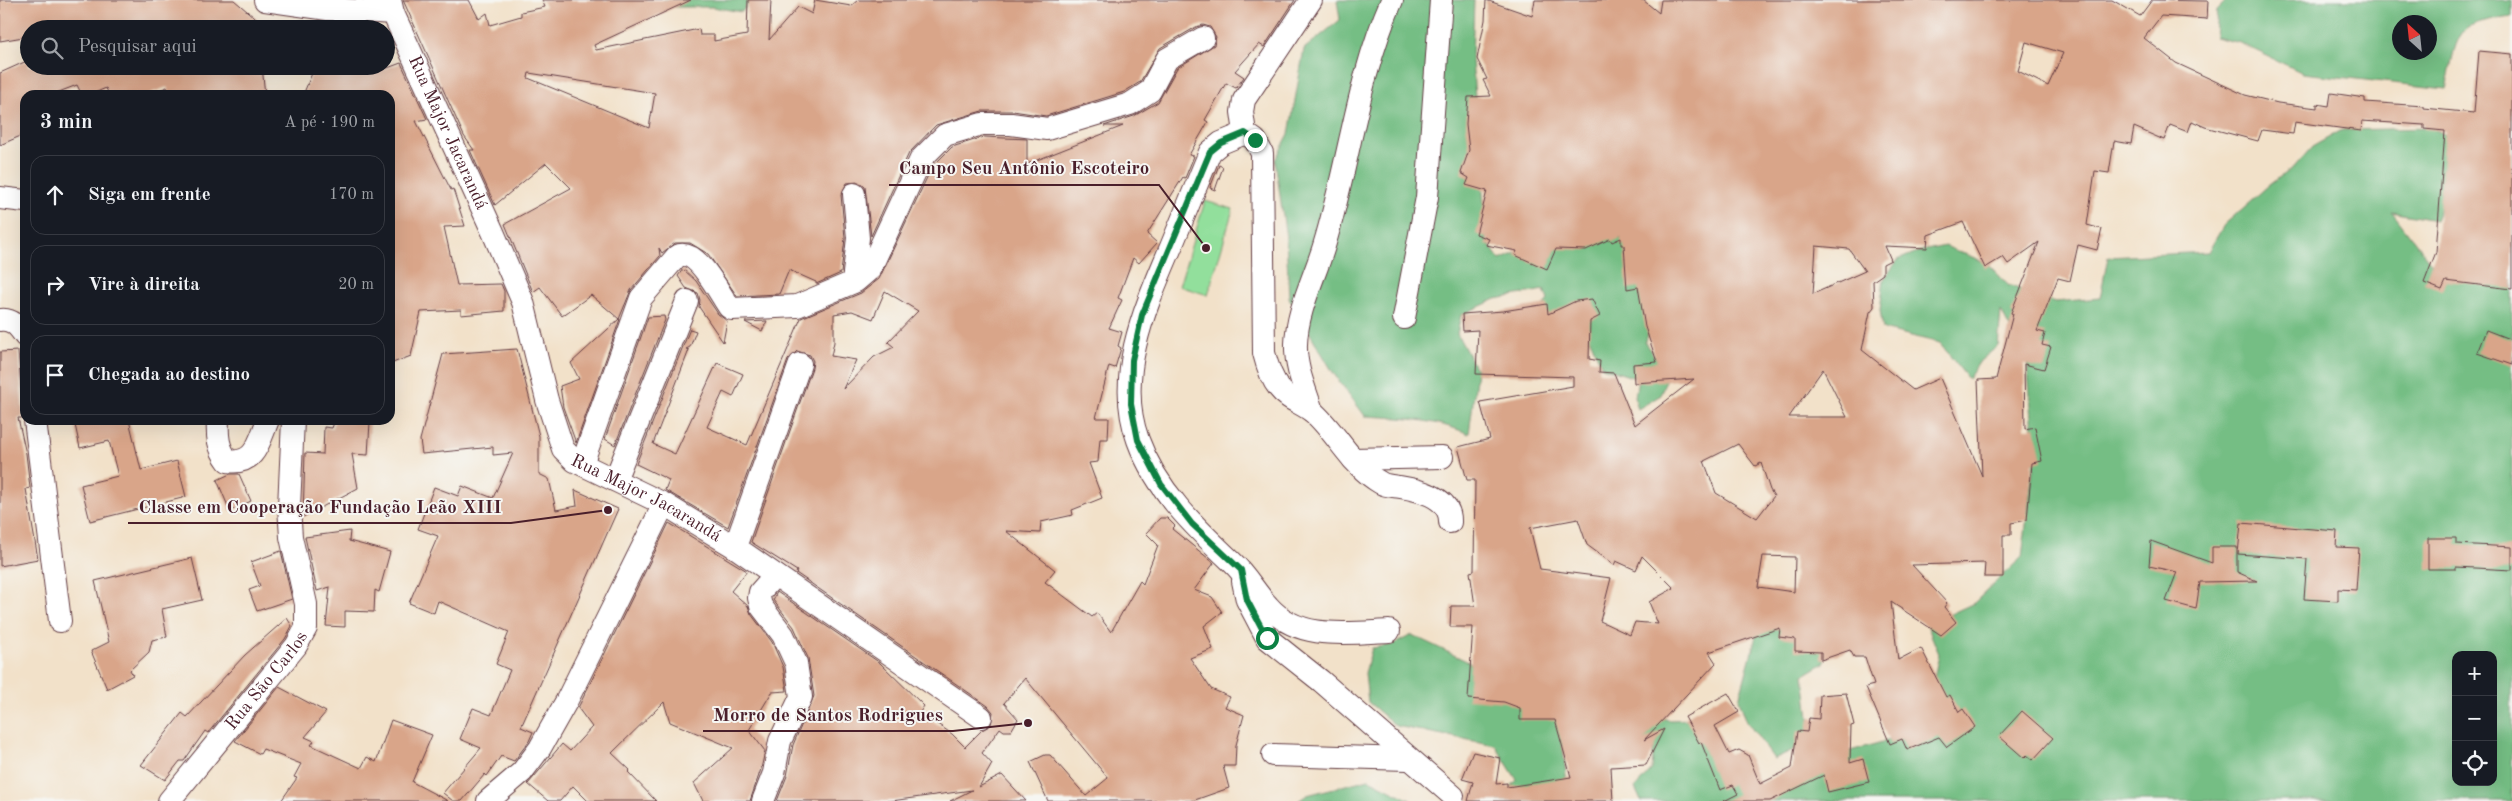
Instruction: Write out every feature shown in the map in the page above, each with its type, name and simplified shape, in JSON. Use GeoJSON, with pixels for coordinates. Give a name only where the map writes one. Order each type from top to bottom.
{"type":"FeatureCollection","features":[{"type":"Feature","properties":{"kind":"street"},"geometry":{"type":"LineString","coordinates":[[265,0],[328,8],[391,6]]}},
{"type":"Feature","properties":{"kind":"street"},"geometry":{"type":"LineString","coordinates":[[1311,0],[1244,100],[1242,112],[1245,133],[1255,140],[1262,153],[1264,353],[1268,369],[1279,388],[1294,402],[1312,411]]}},
{"type":"Feature","properties":{"kind":"street"},"geometry":{"type":"LineString","coordinates":[[1392,0],[1363,77],[1352,138],[1324,246],[1298,320],[1296,363],[1312,411],[1353,459],[1383,484],[1411,489],[1439,500],[1446,505],[1450,513],[1450,522]]}},
{"type":"Feature","properties":{"kind":"street"},"geometry":{"type":"LineString","coordinates":[[1404,318],[1427,197],[1441,0]]}},
{"type":"Feature","properties":{"kind":"street","name":"Rua Major Jacarandá"},"geometry":{"type":"LineString","coordinates":[[391,6],[494,232],[523,302],[557,435],[563,449],[582,464],[664,504],[735,546],[980,717]]}},
{"type":"Feature","properties":{"kind":"street"},"geometry":{"type":"LineString","coordinates":[[582,464],[641,298],[677,256],[685,254],[697,259],[732,309],[797,306],[853,282],[870,269],[921,159],[944,135],[982,124],[1012,124],[1047,129],[1130,104],[1150,91],[1167,59],[1203,38]]}},
{"type":"Feature","properties":{"kind":"street"},"geometry":{"type":"LineString","coordinates":[[1245,133],[1221,143],[1210,152],[1142,315],[1132,360],[1131,404],[1138,440],[1161,484],[1192,524],[1241,570],[1268,607],[1284,620],[1304,629],[1340,634],[1389,630]]}},
{"type":"Feature","properties":{"kind":"street"},"geometry":{"type":"LineString","coordinates":[[853,282],[858,238],[854,194]]}},
{"type":"Feature","properties":{"kind":"street"},"geometry":{"type":"LineString","coordinates":[[0,198],[20,200]]}},
{"type":"Feature","properties":{"kind":"street"},"geometry":{"type":"LineString","coordinates":[[615,480],[688,301]]}},
{"type":"Feature","properties":{"kind":"street"},"geometry":{"type":"LineString","coordinates":[[0,320],[5,319],[17,324],[20,328]]}},
{"type":"Feature","properties":{"kind":"street"},"geometry":{"type":"LineString","coordinates":[[735,546],[800,364]]}},
{"type":"Feature","properties":{"kind":"street"},"geometry":{"type":"LineString","coordinates":[[37,425],[60,621]]}},
{"type":"Feature","properties":{"kind":"street"},"geometry":{"type":"LineString","coordinates":[[218,425],[217,437],[221,452],[228,461],[238,462],[246,460],[253,454],[266,425]]}},
{"type":"Feature","properties":{"kind":"street","name":"Rua São Carlos"},"geometry":{"type":"LineString","coordinates":[[168,800],[296,646],[306,628],[306,604],[291,537],[289,507],[294,425]]}},
{"type":"Feature","properties":{"kind":"street"},"geometry":{"type":"LineString","coordinates":[[1353,459],[1442,457]]}},
{"type":"Feature","properties":{"kind":"street"},"geometry":{"type":"LineString","coordinates":[[488,801],[522,772],[540,748],[566,702],[664,504]]}},
{"type":"Feature","properties":{"kind":"street"},"geometry":{"type":"LineString","coordinates":[[1241,570],[1247,600],[1267,638],[1321,681],[1408,759],[1453,796]]}},
{"type":"Feature","properties":{"kind":"street"},"geometry":{"type":"LineString","coordinates":[[763,801],[774,773],[780,740],[801,697],[796,663],[783,635],[761,606],[759,598],[760,592],[775,575]]}},
{"type":"Feature","properties":{"kind":"street"},"geometry":{"type":"LineString","coordinates":[[1273,756],[1408,759]]}},
{"type":"Feature","properties":{"kind":"green space"},"geometry":{"type":"Polygon","coordinates":[[[663,0],[750,0],[742,12],[712,7],[671,7],[663,0]]]}},
{"type":"Feature","properties":{"kind":"green space"},"geometry":{"type":"Polygon","coordinates":[[[1337,0],[1474,0],[1472,60],[1487,242],[1500,260],[1544,240],[1615,230],[1631,255],[1650,329],[1645,343],[1667,374],[1661,395],[1638,409],[1635,397],[1638,379],[1602,367],[1591,341],[1580,329],[1540,329],[1542,307],[1548,300],[1544,290],[1496,299],[1461,315],[1457,334],[1477,371],[1469,434],[1431,422],[1365,416],[1334,374],[1289,298],[1286,238],[1275,160],[1289,134],[1304,49],[1340,20],[1337,0]]]}},
{"type":"Feature","properties":{"kind":"green space"},"geometry":{"type":"Polygon","coordinates":[[[2227,0],[2512,0],[2512,16],[2475,24],[2461,34],[2455,49],[2446,89],[2303,73],[2240,43],[2215,37],[2217,10],[2227,0]]]}},
{"type":"Feature","properties":{"kind":"green space"},"geometry":{"type":"Polygon","coordinates":[[[2430,128],[2450,137],[2453,176],[2435,220],[2392,212],[2435,268],[2512,279],[2512,801],[1641,801],[1635,788],[1652,769],[1654,745],[1630,740],[1629,711],[1670,720],[1693,719],[1732,781],[1765,787],[1802,770],[1797,748],[1774,759],[1747,722],[1739,700],[1758,629],[1780,629],[1827,640],[1824,663],[1804,675],[1812,744],[1843,753],[1893,739],[1921,740],[1939,654],[1927,625],[1974,603],[2022,557],[2035,454],[2027,360],[2001,311],[1998,346],[1980,361],[1968,379],[1940,343],[1883,329],[1880,310],[1884,279],[1898,260],[1917,252],[1945,246],[1987,263],[2008,285],[2055,302],[2100,298],[2108,257],[2208,252],[2224,225],[2269,185],[2296,165],[2312,147],[2342,130],[2430,128]]]}},
{"type":"Feature","properties":{"kind":"green space"},"geometry":{"type":"Polygon","coordinates":[[[1205,201],[1233,209],[1208,295],[1179,286],[1205,201]]]}},
{"type":"Feature","properties":{"kind":"green space"},"geometry":{"type":"Polygon","coordinates":[[[1412,635],[1525,689],[1553,696],[1563,749],[1569,801],[1498,801],[1517,780],[1495,745],[1396,726],[1368,702],[1365,673],[1372,648],[1392,645],[1412,635]]]}},
{"type":"Feature","properties":{"kind":"green space"},"geometry":{"type":"Polygon","coordinates":[[[1369,779],[1412,801],[1298,801],[1307,795],[1369,779]]]}},
{"type":"Feature","properties":{"kind":"building"},"geometry":{"type":"Polygon","coordinates":[[[0,0],[234,0],[257,20],[20,20],[20,38],[0,41],[0,0]]]}},
{"type":"Feature","properties":{"kind":"building"},"geometry":{"type":"Polygon","coordinates":[[[403,0],[469,0],[479,19],[487,13],[490,25],[521,16],[521,12],[545,7],[542,0],[691,0],[594,45],[596,50],[699,29],[700,35],[714,35],[714,41],[747,35],[748,0],[771,0],[769,40],[798,7],[812,14],[815,0],[851,6],[858,0],[1295,0],[1264,47],[1259,44],[1235,71],[1244,77],[1236,88],[1226,83],[1205,120],[1208,122],[1189,155],[1194,156],[1185,178],[1183,177],[1147,234],[1157,243],[1139,263],[1133,258],[1118,298],[1122,300],[1109,328],[1122,332],[1118,346],[1121,348],[1115,368],[1109,366],[1096,418],[1109,418],[1108,439],[1100,439],[1098,462],[1089,463],[1102,498],[1072,510],[1073,515],[1041,522],[1040,533],[1006,531],[1055,570],[1045,582],[1092,617],[1097,613],[1111,632],[1140,581],[1143,584],[1158,545],[1146,533],[1160,518],[1167,518],[1175,526],[1172,529],[1214,563],[1194,590],[1212,597],[1222,612],[1204,626],[1213,649],[1190,658],[1211,689],[1230,697],[1225,707],[1244,715],[1236,745],[1235,766],[1223,766],[1229,788],[1192,801],[1048,801],[1030,762],[1045,755],[1050,755],[1086,796],[1108,778],[1025,678],[1004,703],[1018,719],[1011,731],[1004,731],[1000,728],[982,753],[992,764],[979,787],[1002,775],[1026,801],[950,801],[972,790],[891,801],[777,801],[787,776],[793,745],[814,696],[808,658],[794,627],[773,600],[777,592],[880,663],[924,706],[920,712],[952,734],[965,747],[982,730],[991,725],[993,712],[988,706],[796,573],[797,571],[751,542],[812,368],[813,361],[810,355],[797,351],[788,360],[728,527],[665,490],[669,480],[636,464],[690,329],[696,331],[690,347],[686,349],[689,350],[653,444],[675,454],[717,363],[743,374],[733,397],[723,392],[707,427],[747,445],[801,318],[861,293],[879,279],[932,167],[952,147],[984,137],[1027,139],[1027,164],[1123,126],[1104,126],[1134,116],[1158,102],[1177,68],[1214,45],[1216,37],[1210,27],[1203,25],[1196,27],[1160,48],[1140,82],[1124,92],[1046,116],[1013,111],[982,111],[936,125],[909,153],[871,236],[865,187],[859,182],[847,183],[841,195],[845,238],[841,273],[816,284],[816,282],[789,270],[779,294],[737,296],[708,254],[690,243],[675,243],[662,253],[659,248],[660,256],[631,290],[619,319],[591,295],[562,316],[540,287],[533,292],[505,224],[571,188],[546,163],[495,205],[470,150],[474,150],[464,136],[403,0]],[[529,73],[528,78],[649,128],[655,93],[529,73]],[[885,291],[873,319],[852,311],[834,314],[834,342],[831,356],[856,360],[843,389],[874,357],[894,347],[888,342],[918,311],[885,291]]]}},
{"type":"Feature","properties":{"kind":"building"},"geometry":{"type":"Polygon","coordinates":[[[1486,0],[1532,16],[1535,0],[1643,0],[1659,13],[1661,0],[2112,0],[2140,16],[2152,0],[2208,1],[2207,19],[2161,16],[2144,38],[2176,63],[2245,95],[2278,103],[2317,108],[2317,104],[2329,106],[2331,93],[2365,98],[2365,102],[2424,106],[2424,108],[2474,113],[2479,51],[2512,54],[2512,289],[2446,281],[2442,290],[2424,283],[2436,252],[2445,131],[2424,129],[2424,125],[2362,121],[2361,131],[2295,122],[2293,134],[2262,130],[2258,141],[2205,127],[2192,121],[2188,132],[2170,125],[2164,140],[2134,127],[2131,144],[2114,141],[2109,173],[2095,171],[2087,225],[2102,229],[2097,250],[2078,245],[2070,281],[2058,278],[2037,331],[2045,333],[2042,345],[2051,347],[2044,369],[2024,364],[2025,429],[2035,427],[2042,461],[2032,463],[2027,520],[2011,523],[2011,535],[2003,535],[2003,577],[1984,577],[1985,563],[1912,565],[1947,603],[1944,607],[1956,622],[1941,635],[1891,602],[1898,660],[1921,648],[1946,697],[1950,695],[1959,712],[1963,709],[1975,727],[1947,747],[1939,737],[1907,750],[1902,739],[1890,744],[1866,687],[1874,685],[1865,657],[1854,657],[1850,650],[1821,660],[1821,652],[1795,651],[1795,639],[1779,637],[1780,628],[1709,652],[1716,663],[1644,740],[1664,729],[1646,765],[1611,767],[1613,801],[1468,801],[1473,782],[1462,779],[1473,752],[1500,758],[1496,784],[1507,783],[1507,787],[1571,777],[1555,720],[1520,720],[1520,708],[1504,702],[1468,699],[1473,627],[1450,627],[1451,606],[1475,606],[1470,572],[1474,571],[1475,480],[1467,480],[1458,447],[1490,439],[1480,402],[1573,386],[1573,377],[1476,374],[1478,330],[1463,331],[1462,314],[1503,311],[1547,304],[1548,314],[1576,301],[1592,299],[1600,316],[1590,321],[1589,359],[1600,361],[1599,372],[1614,373],[1635,425],[1694,379],[1634,383],[1633,364],[1657,362],[1645,327],[1638,287],[1627,289],[1624,245],[1621,245],[1621,238],[1612,242],[1610,239],[1586,250],[1556,249],[1547,269],[1515,255],[1517,251],[1486,245],[1489,239],[1476,234],[1487,191],[1466,185],[1469,178],[1461,173],[1469,150],[1466,124],[1468,97],[1491,96],[1483,80],[1487,79],[1477,59],[1485,20],[1486,0]],[[2026,42],[2018,71],[2048,86],[2063,53],[2026,42]],[[1963,222],[1928,235],[1927,248],[1885,246],[1891,260],[1883,264],[1883,274],[1873,281],[1874,307],[1870,312],[1862,350],[1913,390],[1940,378],[1982,476],[1978,380],[1996,379],[2013,314],[2011,313],[2039,242],[2008,264],[2003,257],[1985,268],[1963,222]],[[1816,246],[1813,294],[1865,271],[1849,249],[1816,246]],[[1823,369],[1789,417],[1847,417],[1823,369]],[[1738,444],[1704,461],[1716,493],[1757,518],[1774,496],[1770,490],[1761,463],[1755,466],[1738,444]],[[1578,519],[1530,528],[1540,569],[1611,578],[1600,621],[1630,635],[1635,622],[1658,624],[1649,602],[1674,588],[1642,556],[1636,570],[1616,561],[1614,565],[1587,545],[1578,519]],[[1763,556],[1758,587],[1794,592],[1795,557],[1763,556]]]}},
{"type":"Feature","properties":{"kind":"building"},"geometry":{"type":"Polygon","coordinates":[[[401,63],[427,119],[416,121],[451,190],[453,189],[465,226],[444,227],[457,285],[501,284],[504,291],[504,311],[461,315],[461,310],[421,312],[411,356],[395,362],[395,90],[305,90],[311,75],[395,75],[395,65],[401,63]]]}},
{"type":"Feature","properties":{"kind":"building"},"geometry":{"type":"Polygon","coordinates":[[[20,64],[20,75],[263,75],[264,90],[168,90],[167,87],[159,90],[107,90],[106,88],[101,90],[80,90],[77,85],[64,90],[20,90],[20,136],[0,145],[0,73],[20,64]]]}},
{"type":"Feature","properties":{"kind":"building"},"geometry":{"type":"Polygon","coordinates":[[[1219,165],[1223,167],[1215,190],[1210,188],[1219,165]]]}},
{"type":"Feature","properties":{"kind":"building"},"geometry":{"type":"Polygon","coordinates":[[[683,269],[696,281],[718,314],[727,321],[723,342],[699,307],[698,293],[686,288],[678,276],[683,269]]]}},
{"type":"Feature","properties":{"kind":"building"},"geometry":{"type":"Polygon","coordinates":[[[664,316],[665,320],[615,445],[605,439],[648,317],[664,316]]]}},
{"type":"Feature","properties":{"kind":"building"},"geometry":{"type":"Polygon","coordinates":[[[619,319],[576,443],[563,407],[560,386],[579,379],[571,363],[619,319]]]}},
{"type":"Feature","properties":{"kind":"building"},"geometry":{"type":"Polygon","coordinates":[[[767,321],[762,331],[745,322],[767,321]]]}},
{"type":"Feature","properties":{"kind":"building"},"geometry":{"type":"Polygon","coordinates":[[[2486,330],[2512,340],[2512,365],[2477,353],[2486,330]]]}},
{"type":"Feature","properties":{"kind":"building"},"geometry":{"type":"Polygon","coordinates":[[[517,349],[539,436],[539,474],[549,479],[556,510],[577,506],[575,490],[618,509],[521,727],[533,732],[529,741],[514,761],[501,756],[487,776],[485,774],[462,801],[453,801],[443,793],[481,748],[460,739],[473,708],[491,715],[510,670],[496,664],[509,632],[438,601],[434,613],[409,603],[438,536],[418,529],[434,487],[458,496],[462,486],[493,498],[513,453],[493,455],[493,447],[422,454],[420,440],[443,354],[517,349]]]}},
{"type":"Feature","properties":{"kind":"building"},"geometry":{"type":"Polygon","coordinates":[[[18,351],[20,418],[18,418],[26,454],[30,488],[26,489],[38,559],[0,566],[0,352],[18,351]]]}},
{"type":"Feature","properties":{"kind":"building"},"geometry":{"type":"Polygon","coordinates":[[[75,425],[130,425],[141,470],[177,461],[186,497],[90,521],[81,485],[118,476],[109,441],[80,448],[75,425]]]}},
{"type":"Feature","properties":{"kind":"building"},"geometry":{"type":"Polygon","coordinates":[[[333,425],[370,425],[368,455],[352,454],[358,488],[303,517],[305,453],[323,454],[324,427],[332,428],[333,425]]]}},
{"type":"Feature","properties":{"kind":"building"},"geometry":{"type":"Polygon","coordinates":[[[230,474],[239,474],[251,501],[230,511],[217,480],[230,474]]]}},
{"type":"Feature","properties":{"kind":"building"},"geometry":{"type":"Polygon","coordinates":[[[669,523],[747,571],[731,591],[748,606],[751,614],[772,642],[783,667],[787,691],[772,692],[749,730],[765,751],[750,801],[703,801],[694,783],[733,748],[670,722],[664,702],[612,753],[630,770],[628,772],[656,801],[588,801],[573,786],[560,801],[548,801],[528,784],[562,744],[570,751],[592,727],[578,708],[669,523]]]}},
{"type":"Feature","properties":{"kind":"building"},"geometry":{"type":"Polygon","coordinates":[[[2241,523],[2337,531],[2336,547],[2359,548],[2356,590],[2338,589],[2338,601],[2304,599],[2307,559],[2238,554],[2241,523]]]}},
{"type":"Feature","properties":{"kind":"building"},"geometry":{"type":"Polygon","coordinates":[[[350,531],[349,541],[390,552],[379,592],[375,590],[374,612],[345,611],[345,627],[326,626],[330,587],[317,591],[305,537],[350,531]]]}},
{"type":"Feature","properties":{"kind":"building"},"geometry":{"type":"Polygon","coordinates":[[[2428,538],[2456,538],[2456,544],[2512,547],[2512,570],[2456,567],[2456,569],[2428,569],[2428,538]]]}},
{"type":"Feature","properties":{"kind":"building"},"geometry":{"type":"Polygon","coordinates":[[[2151,541],[2212,563],[2212,547],[2237,547],[2237,572],[2257,581],[2200,582],[2196,609],[2166,601],[2177,572],[2149,566],[2151,541]]]}},
{"type":"Feature","properties":{"kind":"building"},"geometry":{"type":"Polygon","coordinates":[[[281,551],[292,599],[257,611],[249,590],[260,586],[251,562],[281,551]]]}},
{"type":"Feature","properties":{"kind":"building"},"geometry":{"type":"Polygon","coordinates":[[[192,558],[202,600],[162,609],[167,637],[152,640],[149,652],[130,670],[133,675],[107,689],[91,651],[109,642],[95,581],[192,558]]]}},
{"type":"Feature","properties":{"kind":"building"},"geometry":{"type":"Polygon","coordinates":[[[287,618],[292,626],[285,639],[208,733],[205,731],[184,761],[180,761],[165,780],[141,765],[182,713],[187,717],[245,655],[287,618]]]}},
{"type":"Feature","properties":{"kind":"building"},"geometry":{"type":"Polygon","coordinates":[[[279,687],[326,712],[305,737],[314,741],[311,745],[361,768],[367,757],[376,762],[391,720],[432,735],[412,782],[448,801],[281,801],[297,778],[294,777],[301,764],[263,749],[260,754],[235,741],[279,687]]]}},
{"type":"Feature","properties":{"kind":"building"},"geometry":{"type":"Polygon","coordinates":[[[1728,693],[1739,712],[1715,726],[1729,754],[1739,750],[1748,755],[1760,784],[1792,768],[1797,731],[1807,732],[1809,718],[1819,719],[1820,695],[1846,693],[1854,725],[1851,726],[1850,763],[1863,759],[1869,782],[1828,792],[1824,775],[1770,801],[1724,801],[1738,794],[1733,785],[1720,790],[1701,742],[1699,743],[1685,717],[1728,693]]]}},
{"type":"Feature","properties":{"kind":"building"},"geometry":{"type":"Polygon","coordinates":[[[2022,711],[2053,738],[2033,760],[2027,755],[2024,758],[1999,736],[2022,711]]]}},
{"type":"Feature","properties":{"kind":"place","name":"Campo Seu Antônio Escoteiro"},"geometry":{"type":"Point","coordinates":[1206,248]}},
{"type":"Feature","properties":{"kind":"place","name":"Classe em Cooperação Fundação Leão XIII"},"geometry":{"type":"Point","coordinates":[608,510]}},
{"type":"Feature","properties":{"kind":"place","name":"Morro de Santos Rodrigues"},"geometry":{"type":"Point","coordinates":[1028,723]}},
{"type":"Feature","properties":{"kind":"route"},"geometry":{"type":"LineString","coordinates":[[1255,140],[1245,133],[1221,143],[1210,152],[1142,315],[1132,360],[1131,404],[1138,440],[1161,484],[1192,524],[1241,570],[1247,600],[1254,618],[1267,638]]}}]}
